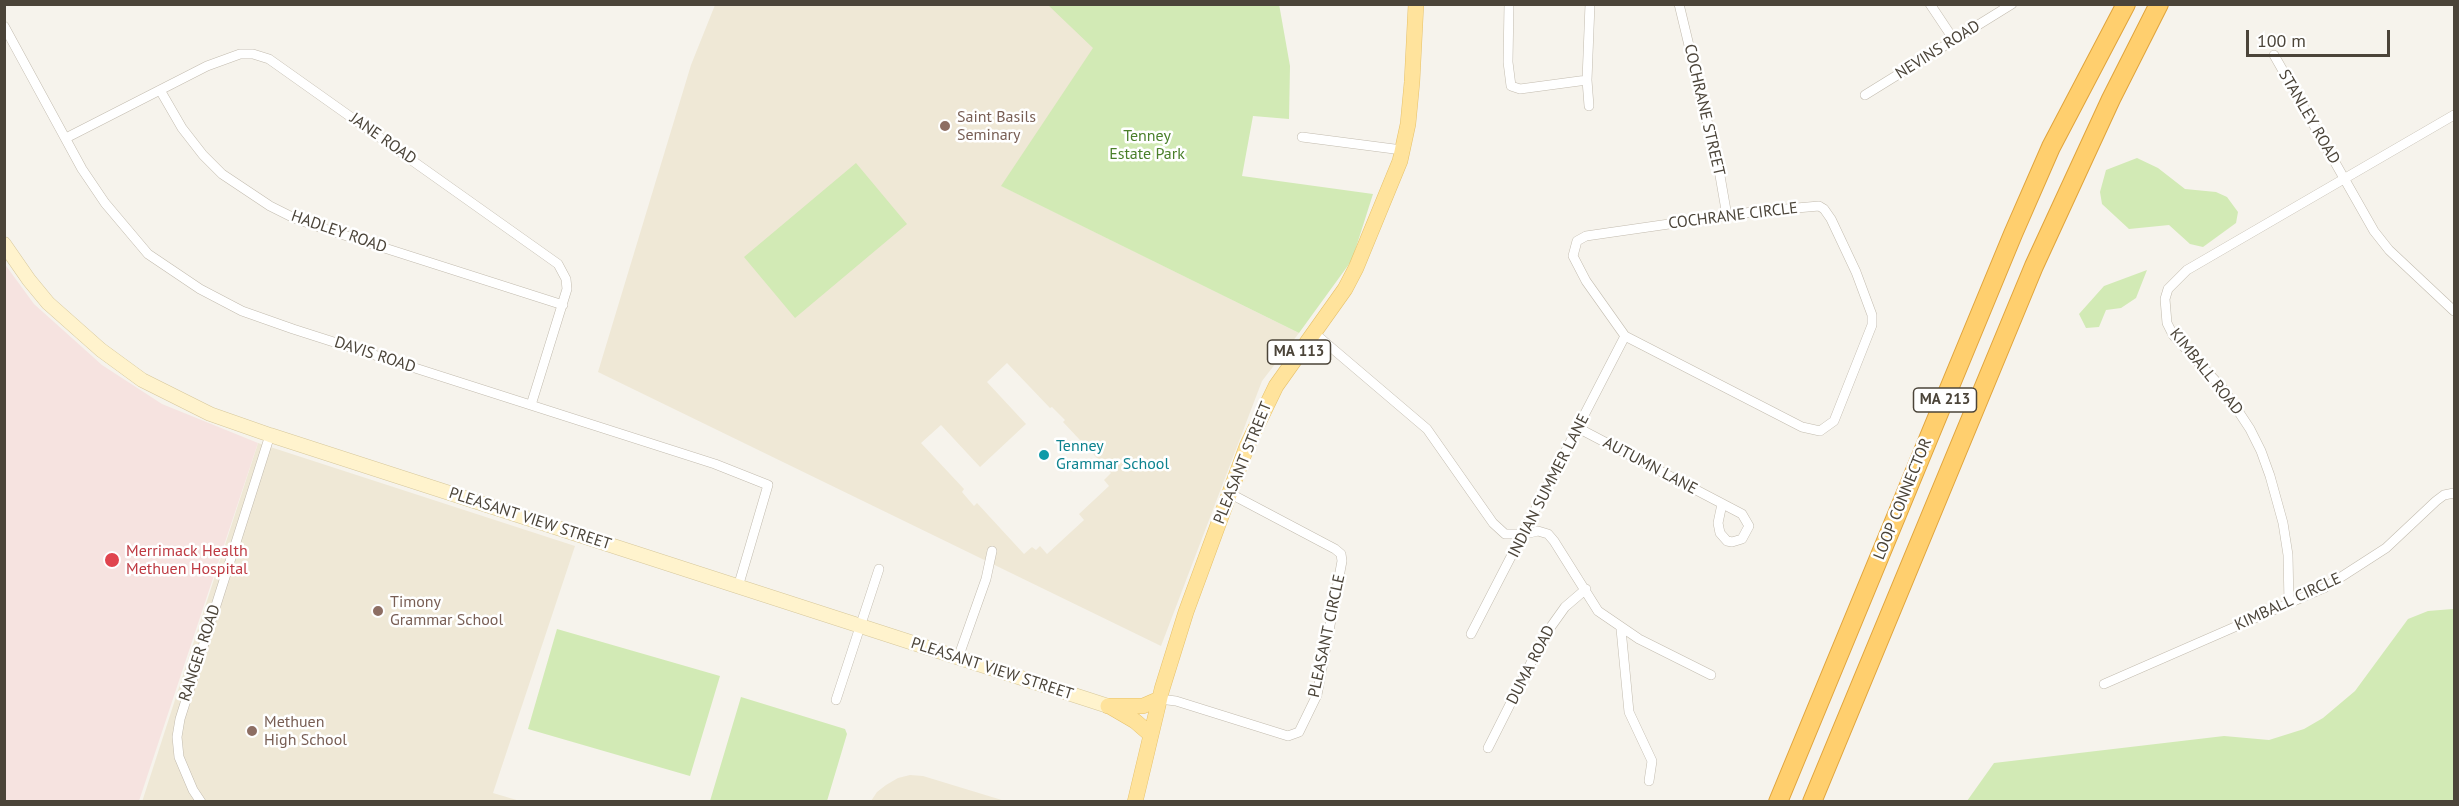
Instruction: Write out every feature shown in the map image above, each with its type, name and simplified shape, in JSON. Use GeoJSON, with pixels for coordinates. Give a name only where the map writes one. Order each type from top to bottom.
{"type":"FeatureCollection","features":[{"type":"Feature","properties":{"kind":"highway","name":"LOOP CONNECTOR"},"geometry":{"type":"LineString","coordinates":[[1778,801],[2013,234],[2051,147],[2126,4]]}},
{"type":"Feature","properties":{"kind":"highway","name":"LOOP CONNECTOR"},"geometry":{"type":"LineString","coordinates":[[1812,801],[2034,266],[2121,77],[2159,4]]}},
{"type":"Feature","properties":{"kind":"highway"},"geometry":{"type":"LineString","coordinates":[[2121,77],[2166,4]]}},
{"type":"Feature","properties":{"kind":"main road","name":"PLEASANT STREET"},"geometry":{"type":"LineString","coordinates":[[1135,801],[1159,699],[1186,612],[1229,493],[1260,416],[1276,386],[1345,289],[1386,198],[1402,150],[1412,82],[1416,4]]}},
{"type":"Feature","properties":{"kind":"main road"},"geometry":{"type":"LineString","coordinates":[[1108,706],[1143,706],[1159,699]]}},
{"type":"Feature","properties":{"kind":"main road"},"geometry":{"type":"LineString","coordinates":[[1108,706],[1135,721],[1150,734]]}},
{"type":"Feature","properties":{"kind":"street"},"geometry":{"type":"LineString","coordinates":[[1509,4],[1508,62],[1511,86],[1520,88],[1587,80]]}},
{"type":"Feature","properties":{"kind":"street"},"geometry":{"type":"LineString","coordinates":[[1589,106],[1587,80],[1590,4]]}},
{"type":"Feature","properties":{"kind":"street","name":"COCHRANE STREET"},"geometry":{"type":"LineString","coordinates":[[1679,4],[1719,170],[1727,216]]}},
{"type":"Feature","properties":{"kind":"street"},"geometry":{"type":"LineString","coordinates":[[1930,4],[1954,40]]}},
{"type":"Feature","properties":{"kind":"street","name":"NEVINS ROAD"},"geometry":{"type":"LineString","coordinates":[[1865,95],[2012,4]]}},
{"type":"Feature","properties":{"kind":"street","name":"DAVIS ROAD"},"geometry":{"type":"LineString","coordinates":[[4,26],[82,169],[105,203],[148,254],[207,293],[243,311],[293,329],[715,464],[768,485],[738,587]]}},
{"type":"Feature","properties":{"kind":"street","name":"JANE ROAD"},"geometry":{"type":"LineString","coordinates":[[66,138],[207,66],[240,54],[253,54],[270,59],[558,264],[566,279],[567,289],[531,405]]}},
{"type":"Feature","properties":{"kind":"street","name":"STANLEY ROAD"},"geometry":{"type":"LineString","coordinates":[[2274,55],[2374,231],[2389,249],[2454,311]]}},
{"type":"Feature","properties":{"kind":"street","name":"HADLEY ROAD"},"geometry":{"type":"LineString","coordinates":[[160,90],[182,128],[203,155],[222,174],[270,206],[294,218],[325,229],[563,306]]}},
{"type":"Feature","properties":{"kind":"street","name":"KIMBALL ROAD"},"geometry":{"type":"LineString","coordinates":[[2289,604],[2288,555],[2283,523],[2261,451],[2250,429],[2225,391],[2174,335],[2166,322],[2165,299],[2168,289],[2187,270],[2454,115]]}},
{"type":"Feature","properties":{"kind":"street"},"geometry":{"type":"LineString","coordinates":[[1302,137],[1402,150]]}},
{"type":"Feature","properties":{"kind":"street","name":"COCHRANE CIRCLE"},"geometry":{"type":"LineString","coordinates":[[1819,206],[1831,219],[1856,272],[1872,315],[1872,325],[1834,421],[1820,431],[1802,427],[1624,336],[1586,281],[1573,256],[1577,241],[1586,236],[1727,216],[1819,206]]}},
{"type":"Feature","properties":{"kind":"street","name":"PLEASANT VIEW STREET"},"geometry":{"type":"LineString","coordinates":[[4,244],[48,303],[122,366],[142,380],[229,422],[1108,706]]}},
{"type":"Feature","properties":{"kind":"street"},"geometry":{"type":"LineString","coordinates":[[1313,332],[1427,429],[1493,523],[1505,534],[1538,531],[1548,534],[1586,589],[1598,611],[1621,629],[1711,675]]}},
{"type":"Feature","properties":{"kind":"street","name":"INDIAN SUMMER LANE"},"geometry":{"type":"LineString","coordinates":[[1471,634],[1624,336]]}},
{"type":"Feature","properties":{"kind":"street","name":"AUTUMN LANE"},"geometry":{"type":"LineString","coordinates":[[1578,428],[1722,504]]}},
{"type":"Feature","properties":{"kind":"street","name":"RANGER ROAD"},"geometry":{"type":"LineString","coordinates":[[201,801],[193,790],[179,757],[177,737],[180,719],[270,435]]}},
{"type":"Feature","properties":{"kind":"street","name":"KIMBALL CIRCLE"},"geometry":{"type":"LineString","coordinates":[[2104,684],[2324,588],[2365,563],[2412,526],[2436,501],[2454,492]]}},
{"type":"Feature","properties":{"kind":"street","name":"PLEASANT CIRCLE"},"geometry":{"type":"LineString","coordinates":[[1159,699],[1176,701],[1288,736],[1299,732],[1317,695],[1342,561],[1341,554],[1229,493]]}},
{"type":"Feature","properties":{"kind":"street"},"geometry":{"type":"LineString","coordinates":[[958,658],[986,579],[992,551]]}},
{"type":"Feature","properties":{"kind":"street"},"geometry":{"type":"LineString","coordinates":[[836,700],[879,569]]}},
{"type":"Feature","properties":{"kind":"street","name":"DUMA ROAD"},"geometry":{"type":"LineString","coordinates":[[1488,748],[1545,635],[1565,606],[1586,589]]}},
{"type":"Feature","properties":{"kind":"street"},"geometry":{"type":"LineString","coordinates":[[1621,629],[1629,712],[1652,761],[1650,782]]}},
{"type":"Feature","properties":{"kind":"shaded area"},"geometry":{"type":"Polygon","coordinates":[[[715,5],[1050,5],[1098,49],[1002,186],[1299,333],[1262,381],[1161,646],[598,372],[691,65],[715,5]],[[1007,363],[987,382],[1026,424],[980,467],[941,425],[921,443],[964,489],[962,492],[974,506],[977,503],[1024,554],[1032,547],[1036,550],[1040,546],[1047,554],[1084,520],[1079,514],[1109,486],[1104,480],[1111,473],[1063,422],[1065,420],[1052,407],[1050,408],[1007,363]]]}},
{"type":"Feature","properties":{"kind":"shaded area","name":"Merrimack Health Methuen Hospital"},"geometry":{"type":"Polygon","coordinates":[[[4,263],[34,304],[102,365],[162,404],[258,443],[139,801],[5,801],[4,263]]]}},
{"type":"Feature","properties":{"kind":"shaded area","name":"Timony Grammar School"},"geometry":{"type":"Polygon","coordinates":[[[258,443],[575,546],[493,793],[520,801],[142,802],[258,443]]]}},
{"type":"Feature","properties":{"kind":"shaded area"},"geometry":{"type":"Polygon","coordinates":[[[910,775],[923,776],[1005,801],[871,801],[886,785],[898,778],[910,775]]]}},
{"type":"Feature","properties":{"kind":"green space","name":"Tenney Estate Park"},"geometry":{"type":"Polygon","coordinates":[[[1279,4],[1290,66],[1289,119],[1253,116],[1242,176],[1373,194],[1352,260],[1299,333],[1001,186],[1093,48],[1048,5],[1279,4]]]}},
{"type":"Feature","properties":{"kind":"green space"},"geometry":{"type":"Polygon","coordinates":[[[2137,158],[2158,168],[2185,189],[2216,192],[2227,197],[2238,212],[2236,223],[2203,247],[2190,244],[2169,225],[2129,229],[2102,204],[2100,192],[2106,170],[2137,158]]]}},
{"type":"Feature","properties":{"kind":"green space"},"geometry":{"type":"Polygon","coordinates":[[[856,163],[907,224],[795,318],[744,257],[856,163]]]}},
{"type":"Feature","properties":{"kind":"green space"},"geometry":{"type":"Polygon","coordinates":[[[2147,270],[2136,298],[2121,308],[2106,310],[2099,327],[2086,328],[2079,314],[2104,286],[2147,270]]]}},
{"type":"Feature","properties":{"kind":"green space"},"geometry":{"type":"Polygon","coordinates":[[[2453,609],[2454,801],[1967,801],[1994,763],[2224,736],[2269,740],[2304,729],[2323,718],[2355,691],[2408,619],[2428,611],[2453,609]]]}},
{"type":"Feature","properties":{"kind":"green space"},"geometry":{"type":"Polygon","coordinates":[[[557,629],[720,676],[690,776],[528,729],[557,629]]]}},
{"type":"Feature","properties":{"kind":"green space"},"geometry":{"type":"Polygon","coordinates":[[[741,697],[845,729],[847,734],[827,801],[710,801],[741,697]]]}},
{"type":"Feature","properties":{"kind":"place","name":"Saint Basils Seminary"},"geometry":{"type":"Point","coordinates":[945,126]}},
{"type":"Feature","properties":{"kind":"place","name":"Tenney Grammar School"},"geometry":{"type":"Point","coordinates":[1044,455]}},
{"type":"Feature","properties":{"kind":"place","name":"Merrimack Health Methuen Hospital"},"geometry":{"type":"Point","coordinates":[112,560]}},
{"type":"Feature","properties":{"kind":"place","name":"Timony Grammar School"},"geometry":{"type":"Point","coordinates":[378,611]}},
{"type":"Feature","properties":{"kind":"place","name":"Methuen High School"},"geometry":{"type":"Point","coordinates":[252,731]}}]}
